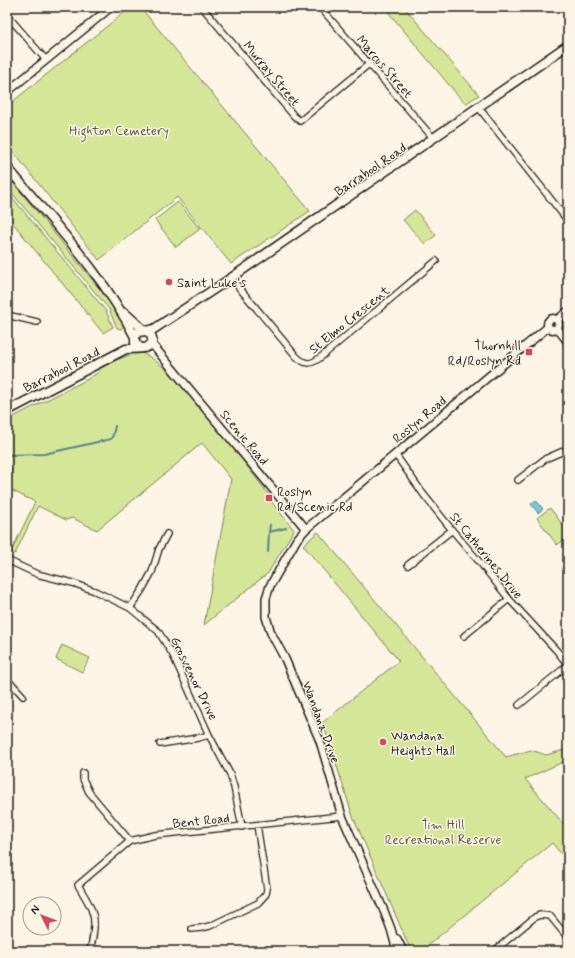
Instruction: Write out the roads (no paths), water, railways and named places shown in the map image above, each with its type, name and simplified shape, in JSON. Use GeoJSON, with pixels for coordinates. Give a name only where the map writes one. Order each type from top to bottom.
{"type":"FeatureCollection","features":[{"type":"Feature","properties":{"kind":"main road","name":"Barrabool Road"},"geometry":{"type":"LineString","coordinates":[[145,331],[154,329],[184,310],[479,108],[568,45]]}},
{"type":"Feature","properties":{"kind":"main road"},"geometry":{"type":"LineString","coordinates":[[7,167],[85,261],[117,305],[135,338],[137,345],[142,348],[148,347],[152,342],[149,333],[117,305]]}},
{"type":"Feature","properties":{"kind":"main road","name":"Barrabool Road"},"geometry":{"type":"LineString","coordinates":[[152,342],[158,333],[184,310]]}},
{"type":"Feature","properties":{"kind":"main road"},"geometry":{"type":"LineString","coordinates":[[135,338],[138,332],[145,331]]}},
{"type":"Feature","properties":{"kind":"main road","name":"Barrabool Road"},"geometry":{"type":"LineString","coordinates":[[7,411],[126,349],[135,338]]}},
{"type":"Feature","properties":{"kind":"main road","name":"Barrabool Road"},"geometry":{"type":"LineString","coordinates":[[126,349],[142,348]]}},
{"type":"Feature","properties":{"kind":"street"},"geometry":{"type":"LineString","coordinates":[[7,92],[111,7]]}},
{"type":"Feature","properties":{"kind":"street","name":"Murray Street"},"geometry":{"type":"LineString","coordinates":[[202,7],[294,116],[300,121],[369,64]]}},
{"type":"Feature","properties":{"kind":"street","name":"Marcus Street"},"geometry":{"type":"LineString","coordinates":[[320,7],[434,139]]}},
{"type":"Feature","properties":{"kind":"street"},"geometry":{"type":"LineString","coordinates":[[7,15],[46,60]]}},
{"type":"Feature","properties":{"kind":"street"},"geometry":{"type":"LineString","coordinates":[[479,108],[568,222]]}},
{"type":"Feature","properties":{"kind":"street","name":"St Elmo Crescent"},"geometry":{"type":"LineString","coordinates":[[231,278],[296,356],[303,363],[309,364],[321,357],[436,260]]}},
{"type":"Feature","properties":{"kind":"street"},"geometry":{"type":"LineString","coordinates":[[557,320],[568,311]]}},
{"type":"Feature","properties":{"kind":"street"},"geometry":{"type":"LineString","coordinates":[[7,315],[37,322]]}},
{"type":"Feature","properties":{"kind":"street"},"geometry":{"type":"LineString","coordinates":[[557,320],[554,318],[550,319],[547,324],[551,329],[557,328]]}},
{"type":"Feature","properties":{"kind":"street"},"geometry":{"type":"LineString","coordinates":[[557,320],[559,324],[557,328]]}},
{"type":"Feature","properties":{"kind":"street","name":"Roslyn Road"},"geometry":{"type":"LineString","coordinates":[[306,529],[548,327]]}},
{"type":"Feature","properties":{"kind":"street"},"geometry":{"type":"LineString","coordinates":[[557,328],[568,342]]}},
{"type":"Feature","properties":{"kind":"street","name":"Scenic Road"},"geometry":{"type":"LineString","coordinates":[[152,342],[306,529]]}},
{"type":"Feature","properties":{"kind":"street","name":"Scenic Road"},"geometry":{"type":"LineString","coordinates":[[142,348],[165,359]]}},
{"type":"Feature","properties":{"kind":"street"},"geometry":{"type":"LineString","coordinates":[[518,480],[545,459],[568,449]]}},
{"type":"Feature","properties":{"kind":"street","name":"St Catherines Drive"},"geometry":{"type":"LineString","coordinates":[[395,454],[452,530],[482,565],[508,599],[557,651],[568,665]]}},
{"type":"Feature","properties":{"kind":"street","name":"Wandana Drive"},"geometry":{"type":"LineString","coordinates":[[306,529],[297,539],[270,586],[266,597],[266,617],[271,632],[285,659],[320,741],[342,816],[391,929],[403,951]]}},
{"type":"Feature","properties":{"kind":"street"},"geometry":{"type":"LineString","coordinates":[[408,565],[452,530]]}},
{"type":"Feature","properties":{"kind":"street"},"geometry":{"type":"LineString","coordinates":[[130,608],[152,572],[159,549],[167,534]]}},
{"type":"Feature","properties":{"kind":"street","name":"Grosvenor Drive"},"geometry":{"type":"LineString","coordinates":[[7,560],[37,574],[95,590],[130,608],[154,627],[166,642],[209,734],[230,774],[242,827]]}},
{"type":"Feature","properties":{"kind":"street"},"geometry":{"type":"LineString","coordinates":[[464,636],[508,599]]}},
{"type":"Feature","properties":{"kind":"street"},"geometry":{"type":"LineString","coordinates":[[519,706],[568,665]]}},
{"type":"Feature","properties":{"kind":"street"},"geometry":{"type":"LineString","coordinates":[[7,680],[23,696]]}},
{"type":"Feature","properties":{"kind":"street"},"geometry":{"type":"LineString","coordinates":[[160,744],[191,740],[209,734]]}},
{"type":"Feature","properties":{"kind":"street"},"geometry":{"type":"LineString","coordinates":[[84,773],[83,779],[85,785],[130,841]]}},
{"type":"Feature","properties":{"kind":"street","name":"Bent Road"},"geometry":{"type":"LineString","coordinates":[[90,951],[94,930],[93,912],[78,885],[130,841],[146,837],[342,816]]}},
{"type":"Feature","properties":{"kind":"street"},"geometry":{"type":"LineString","coordinates":[[192,929],[201,928],[217,922],[258,903],[266,894],[267,889],[257,825]]}},
{"type":"Feature","properties":{"kind":"street"},"geometry":{"type":"LineString","coordinates":[[494,951],[535,917],[540,915],[550,916],[568,938]]}},
{"type":"Feature","properties":{"kind":"street","name":"Wandana Drive"},"geometry":{"type":"LineString","coordinates":[[391,929],[397,951]]}},
{"type":"Feature","properties":{"kind":"water"},"geometry":{"type":"Polygon","coordinates":[[[536,500],[543,509],[538,513],[531,504],[536,500]]]}},
{"type":"Feature","properties":{"kind":"waterway"},"geometry":{"type":"LineString","coordinates":[[7,455],[44,454],[111,439],[115,426]]}},
{"type":"Feature","properties":{"kind":"waterway"},"geometry":{"type":"LineString","coordinates":[[269,532],[270,525]]}},
{"type":"Feature","properties":{"kind":"waterway"},"geometry":{"type":"LineString","coordinates":[[268,552],[269,532],[286,528]]}},
{"type":"Feature","properties":{"kind":"place","name":"Saint Luke's"},"geometry":{"type":"Point","coordinates":[169,282]}},
{"type":"Feature","properties":{"kind":"place","name":"Thornhill Rd/Roslyn Rd"},"geometry":{"type":"Point","coordinates":[529,352]}},
{"type":"Feature","properties":{"kind":"place","name":"Roslyn Rd/Scenic Rd"},"geometry":{"type":"Point","coordinates":[269,498]}},
{"type":"Feature","properties":{"kind":"place","name":"Wandana Heights Hall"},"geometry":{"type":"Point","coordinates":[383,742]}},
{"type":"Feature","properties":{"kind":"park label","name":"Highton Cemetery"},"geometry":{"type":"Point","coordinates":[119,130]}},
{"type":"Feature","properties":{"kind":"park label","name":"Tim Hill Recreational Reserve"},"geometry":{"type":"Point","coordinates":[443,832]}}]}
